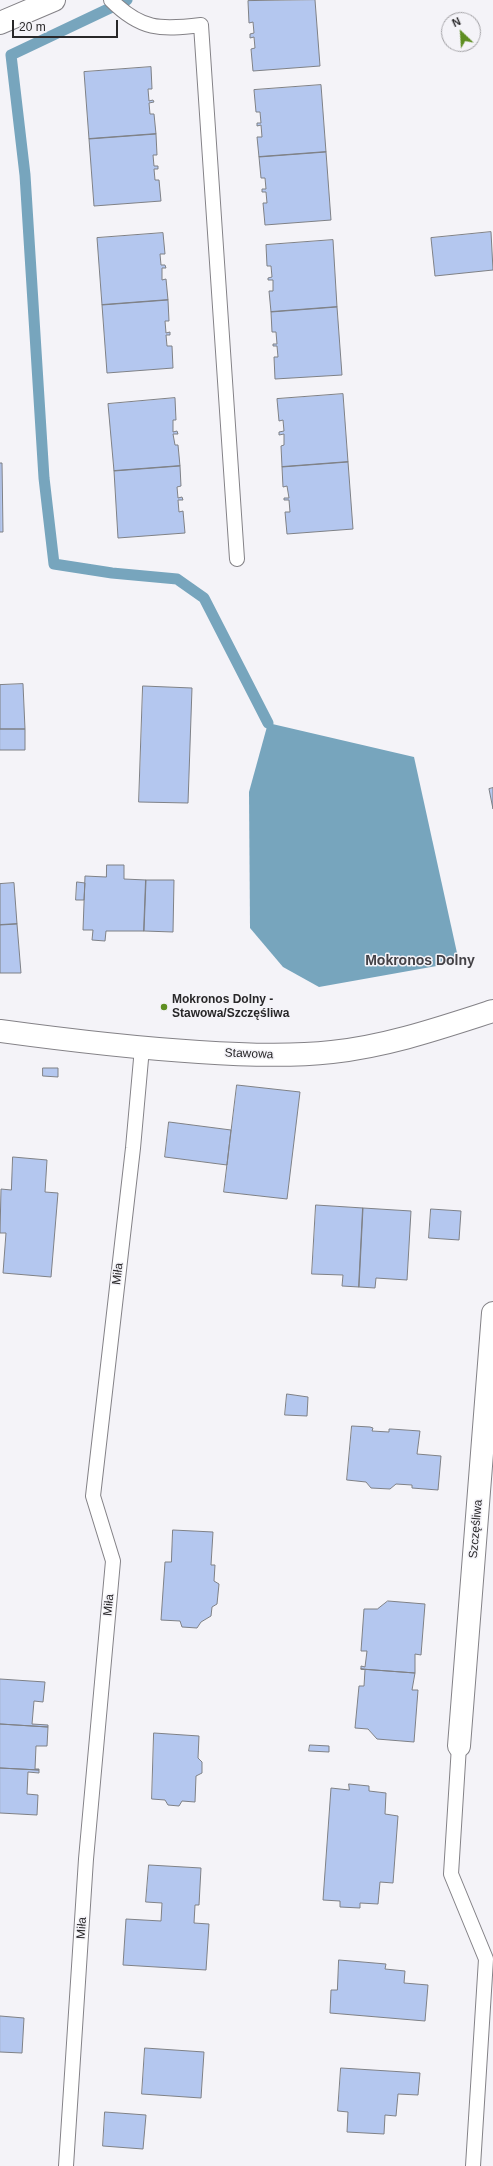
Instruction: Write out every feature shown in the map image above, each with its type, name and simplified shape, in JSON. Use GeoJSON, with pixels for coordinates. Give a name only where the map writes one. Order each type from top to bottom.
{"type":"FeatureCollection","features":[{"type":"Feature","properties":{"kind":"street"},"geometry":{"type":"LineString","coordinates":[[0,23],[54,0]]}},
{"type":"Feature","properties":{"kind":"street","name":"Stawowa"},"geometry":{"type":"LineString","coordinates":[[0,1031],[142,1048],[282,1055],[332,1052],[416,1036],[493,1012]]}},
{"type":"Feature","properties":{"kind":"street","name":"Szczęśliwa"},"geometry":{"type":"LineString","coordinates":[[459,1746],[493,1313]]}},
{"type":"Feature","properties":{"kind":"lane"},"geometry":{"type":"LineString","coordinates":[[111,0],[126,14],[142,24],[172,28],[201,25],[237,559]]}},
{"type":"Feature","properties":{"kind":"lane","name":"Miła"},"geometry":{"type":"LineString","coordinates":[[66,2166],[86,1859],[113,1561],[93,1496],[133,1148],[142,1048]]}},
{"type":"Feature","properties":{"kind":"lane"},"geometry":{"type":"LineString","coordinates":[[459,1746],[451,1874],[486,1959],[473,2166]]}},
{"type":"Feature","properties":{"kind":"water"},"geometry":{"type":"Polygon","coordinates":[[[268,723],[414,757],[459,962],[319,987],[283,967],[250,928],[249,792],[268,723]]]}},
{"type":"Feature","properties":{"kind":"building"},"geometry":{"type":"Polygon","coordinates":[[[315,0],[320,66],[253,71],[251,49],[255,48],[254,37],[250,38],[250,34],[254,33],[253,22],[249,23],[248,1],[315,0]]]}},
{"type":"Feature","properties":{"kind":"building"},"geometry":{"type":"Polygon","coordinates":[[[151,67],[152,89],[148,89],[149,101],[153,100],[154,102],[149,103],[150,114],[154,114],[156,134],[89,139],[84,72],[151,67]]]}},
{"type":"Feature","properties":{"kind":"building"},"geometry":{"type":"Polygon","coordinates":[[[321,85],[326,152],[259,157],[257,137],[262,137],[261,125],[257,126],[257,123],[261,123],[260,112],[256,112],[254,90],[321,85]]]}},
{"type":"Feature","properties":{"kind":"building"},"geometry":{"type":"Polygon","coordinates":[[[156,134],[157,155],[153,155],[154,166],[158,166],[158,169],[154,169],[155,180],[159,180],[161,201],[94,206],[89,139],[156,134]]]}},
{"type":"Feature","properties":{"kind":"building"},"geometry":{"type":"Polygon","coordinates":[[[326,152],[331,220],[265,225],[263,203],[267,203],[266,192],[262,192],[262,189],[266,189],[265,178],[261,178],[259,157],[326,152]]]}},
{"type":"Feature","properties":{"kind":"building"},"geometry":{"type":"Polygon","coordinates":[[[491,232],[493,270],[435,276],[431,238],[491,232]]]}},
{"type":"Feature","properties":{"kind":"building"},"geometry":{"type":"Polygon","coordinates":[[[163,233],[165,254],[160,254],[161,265],[165,265],[166,268],[162,268],[162,280],[166,279],[168,300],[102,305],[97,238],[163,233]]]}},
{"type":"Feature","properties":{"kind":"building"},"geometry":{"type":"Polygon","coordinates":[[[333,240],[337,307],[271,312],[269,291],[273,291],[273,280],[268,280],[268,278],[272,277],[271,266],[267,266],[266,245],[333,240]]]}},
{"type":"Feature","properties":{"kind":"building"},"geometry":{"type":"Polygon","coordinates":[[[168,300],[169,321],[165,321],[166,333],[170,332],[170,335],[166,335],[167,346],[172,346],[173,368],[107,373],[102,305],[168,300]]]}},
{"type":"Feature","properties":{"kind":"building"},"geometry":{"type":"Polygon","coordinates":[[[337,307],[342,375],[275,379],[274,357],[278,357],[277,346],[273,346],[273,344],[277,344],[276,332],[272,332],[271,312],[337,307]]]}},
{"type":"Feature","properties":{"kind":"building"},"geometry":{"type":"Polygon","coordinates":[[[343,394],[348,462],[282,467],[281,446],[284,445],[284,434],[279,435],[279,432],[284,431],[283,420],[279,421],[277,399],[343,394]]]}},
{"type":"Feature","properties":{"kind":"building"},"geometry":{"type":"Polygon","coordinates":[[[175,398],[176,420],[173,420],[173,432],[177,431],[178,434],[173,434],[175,445],[178,445],[180,466],[114,471],[108,404],[175,398]]]}},
{"type":"Feature","properties":{"kind":"building"},"geometry":{"type":"Polygon","coordinates":[[[348,462],[353,529],[287,534],[285,512],[290,512],[289,500],[284,500],[284,498],[289,498],[287,486],[283,487],[282,467],[348,462]]]}},
{"type":"Feature","properties":{"kind":"building"},"geometry":{"type":"Polygon","coordinates":[[[0,463],[2,463],[3,532],[0,532],[0,463]]]}},
{"type":"Feature","properties":{"kind":"building"},"geometry":{"type":"Polygon","coordinates":[[[180,466],[181,486],[177,487],[178,498],[182,497],[183,500],[178,500],[179,512],[183,511],[185,533],[118,538],[114,471],[180,466]]]}},
{"type":"Feature","properties":{"kind":"building"},"geometry":{"type":"Polygon","coordinates":[[[23,684],[25,729],[0,729],[0,685],[23,684]]]}},
{"type":"Feature","properties":{"kind":"building"},"geometry":{"type":"Polygon","coordinates":[[[143,686],[192,688],[188,803],[139,802],[143,686]]]}},
{"type":"Feature","properties":{"kind":"building"},"geometry":{"type":"Polygon","coordinates":[[[0,729],[25,729],[25,750],[0,750],[0,729]]]}},
{"type":"Feature","properties":{"kind":"building"},"geometry":{"type":"Polygon","coordinates":[[[493,788],[493,809],[489,789],[493,788]]]}},
{"type":"Feature","properties":{"kind":"building"},"geometry":{"type":"Polygon","coordinates":[[[107,865],[124,865],[124,879],[146,880],[144,931],[106,931],[105,941],[92,940],[93,930],[83,930],[85,876],[106,877],[107,865]]]}},
{"type":"Feature","properties":{"kind":"building"},"geometry":{"type":"Polygon","coordinates":[[[146,880],[174,880],[173,932],[144,931],[146,880]]]}},
{"type":"Feature","properties":{"kind":"building"},"geometry":{"type":"Polygon","coordinates":[[[77,882],[85,883],[84,900],[76,900],[77,882]]]}},
{"type":"Feature","properties":{"kind":"building"},"geometry":{"type":"Polygon","coordinates":[[[14,883],[17,924],[0,925],[0,884],[14,883]]]}},
{"type":"Feature","properties":{"kind":"building"},"geometry":{"type":"Polygon","coordinates":[[[17,924],[21,973],[0,973],[0,925],[17,924]]]}},
{"type":"Feature","properties":{"kind":"building"},"geometry":{"type":"Polygon","coordinates":[[[43,1068],[58,1068],[58,1077],[43,1076],[43,1068]]]}},
{"type":"Feature","properties":{"kind":"building"},"geometry":{"type":"Polygon","coordinates":[[[237,1085],[300,1092],[287,1199],[224,1192],[237,1085]]]}},
{"type":"Feature","properties":{"kind":"building"},"geometry":{"type":"Polygon","coordinates":[[[169,1122],[231,1130],[227,1165],[165,1157],[169,1122]]]}},
{"type":"Feature","properties":{"kind":"building"},"geometry":{"type":"Polygon","coordinates":[[[13,1157],[47,1160],[45,1192],[58,1193],[51,1277],[3,1273],[6,1233],[0,1233],[1,1189],[11,1190],[13,1157]]]}},
{"type":"Feature","properties":{"kind":"building"},"geometry":{"type":"Polygon","coordinates":[[[316,1205],[363,1208],[359,1287],[342,1286],[343,1275],[312,1274],[316,1205]]]}},
{"type":"Feature","properties":{"kind":"building"},"geometry":{"type":"Polygon","coordinates":[[[363,1208],[411,1211],[407,1280],[376,1278],[375,1288],[359,1287],[363,1208]]]}},
{"type":"Feature","properties":{"kind":"building"},"geometry":{"type":"Polygon","coordinates":[[[431,1209],[461,1211],[459,1240],[429,1238],[431,1209]]]}},
{"type":"Feature","properties":{"kind":"building"},"geometry":{"type":"Polygon","coordinates":[[[287,1394],[308,1397],[307,1416],[285,1415],[287,1394]]]}},
{"type":"Feature","properties":{"kind":"building"},"geometry":{"type":"Polygon","coordinates":[[[352,1426],[370,1427],[373,1428],[372,1431],[389,1432],[389,1429],[391,1429],[420,1431],[417,1454],[441,1456],[438,1490],[412,1488],[412,1485],[396,1484],[390,1489],[371,1488],[366,1482],[347,1480],[352,1426]]]}},
{"type":"Feature","properties":{"kind":"building"},"geometry":{"type":"Polygon","coordinates":[[[173,1530],[213,1532],[211,1565],[215,1565],[214,1581],[219,1584],[217,1604],[212,1607],[211,1616],[201,1622],[197,1628],[182,1627],[180,1621],[161,1620],[165,1562],[171,1562],[173,1530]]]}},
{"type":"Feature","properties":{"kind":"building"},"geometry":{"type":"Polygon","coordinates":[[[388,1601],[425,1604],[421,1655],[415,1654],[415,1673],[361,1669],[361,1666],[365,1667],[367,1651],[361,1651],[364,1609],[377,1609],[388,1601]]]}},
{"type":"Feature","properties":{"kind":"building"},"geometry":{"type":"Polygon","coordinates":[[[361,1669],[415,1673],[412,1690],[418,1690],[414,1742],[377,1739],[368,1729],[355,1728],[359,1686],[364,1686],[365,1670],[361,1669]]]}},
{"type":"Feature","properties":{"kind":"building"},"geometry":{"type":"Polygon","coordinates":[[[0,1679],[45,1682],[43,1702],[34,1701],[32,1724],[48,1725],[48,1727],[0,1724],[0,1679]]]}},
{"type":"Feature","properties":{"kind":"building"},"geometry":{"type":"Polygon","coordinates":[[[0,1724],[48,1727],[47,1746],[36,1746],[35,1769],[39,1770],[0,1768],[0,1724]]]}},
{"type":"Feature","properties":{"kind":"building"},"geometry":{"type":"Polygon","coordinates":[[[154,1733],[199,1736],[198,1758],[202,1762],[202,1773],[196,1776],[195,1802],[182,1801],[179,1806],[168,1805],[165,1800],[152,1799],[154,1733]]]}},
{"type":"Feature","properties":{"kind":"building"},"geometry":{"type":"Polygon","coordinates":[[[310,1745],[329,1746],[329,1752],[309,1751],[310,1745]]]}},
{"type":"Feature","properties":{"kind":"building"},"geometry":{"type":"Polygon","coordinates":[[[0,1768],[39,1770],[39,1773],[28,1772],[27,1794],[38,1795],[37,1815],[0,1813],[0,1768]]]}},
{"type":"Feature","properties":{"kind":"building"},"geometry":{"type":"Polygon","coordinates":[[[349,1784],[369,1786],[369,1791],[386,1793],[385,1814],[398,1816],[393,1883],[380,1882],[378,1904],[360,1903],[360,1908],[340,1907],[340,1901],[323,1900],[331,1788],[349,1790],[349,1784]]]}},
{"type":"Feature","properties":{"kind":"building"},"geometry":{"type":"Polygon","coordinates":[[[149,1865],[201,1868],[199,1905],[195,1905],[194,1923],[209,1924],[206,1970],[123,1965],[126,1919],[161,1921],[162,1903],[146,1902],[149,1865]]]}},
{"type":"Feature","properties":{"kind":"building"},"geometry":{"type":"Polygon","coordinates":[[[339,1960],[386,1964],[385,1969],[405,1971],[404,1983],[428,1985],[425,2021],[330,2013],[331,1990],[337,1990],[339,1960]]]}},
{"type":"Feature","properties":{"kind":"building"},"geometry":{"type":"Polygon","coordinates":[[[0,2016],[24,2018],[22,2053],[0,2052],[0,2016]]]}},
{"type":"Feature","properties":{"kind":"building"},"geometry":{"type":"Polygon","coordinates":[[[145,2048],[204,2052],[201,2098],[142,2094],[145,2048]]]}},
{"type":"Feature","properties":{"kind":"building"},"geometry":{"type":"Polygon","coordinates":[[[341,2068],[420,2073],[418,2095],[398,2094],[396,2116],[385,2115],[384,2134],[347,2132],[348,2112],[338,2111],[341,2068]]]}},
{"type":"Feature","properties":{"kind":"building"},"geometry":{"type":"Polygon","coordinates":[[[105,2112],[146,2115],[143,2149],[103,2146],[105,2112]]]}},
{"type":"Feature","properties":{"kind":"waterway"},"geometry":{"type":"LineString","coordinates":[[127,0],[11,55],[25,175],[44,478],[54,564],[112,573],[177,579],[204,598],[268,723]]}},
{"type":"Feature","properties":{"kind":"place","name":"Mokronos Dolny - Stawowa/Szczęśliwa"},"geometry":{"type":"Point","coordinates":[164,1007]}},
{"type":"Feature","properties":{"kind":"district","name":"Mokronos Dolny"},"geometry":{"type":"Point","coordinates":[420,961]}}]}
